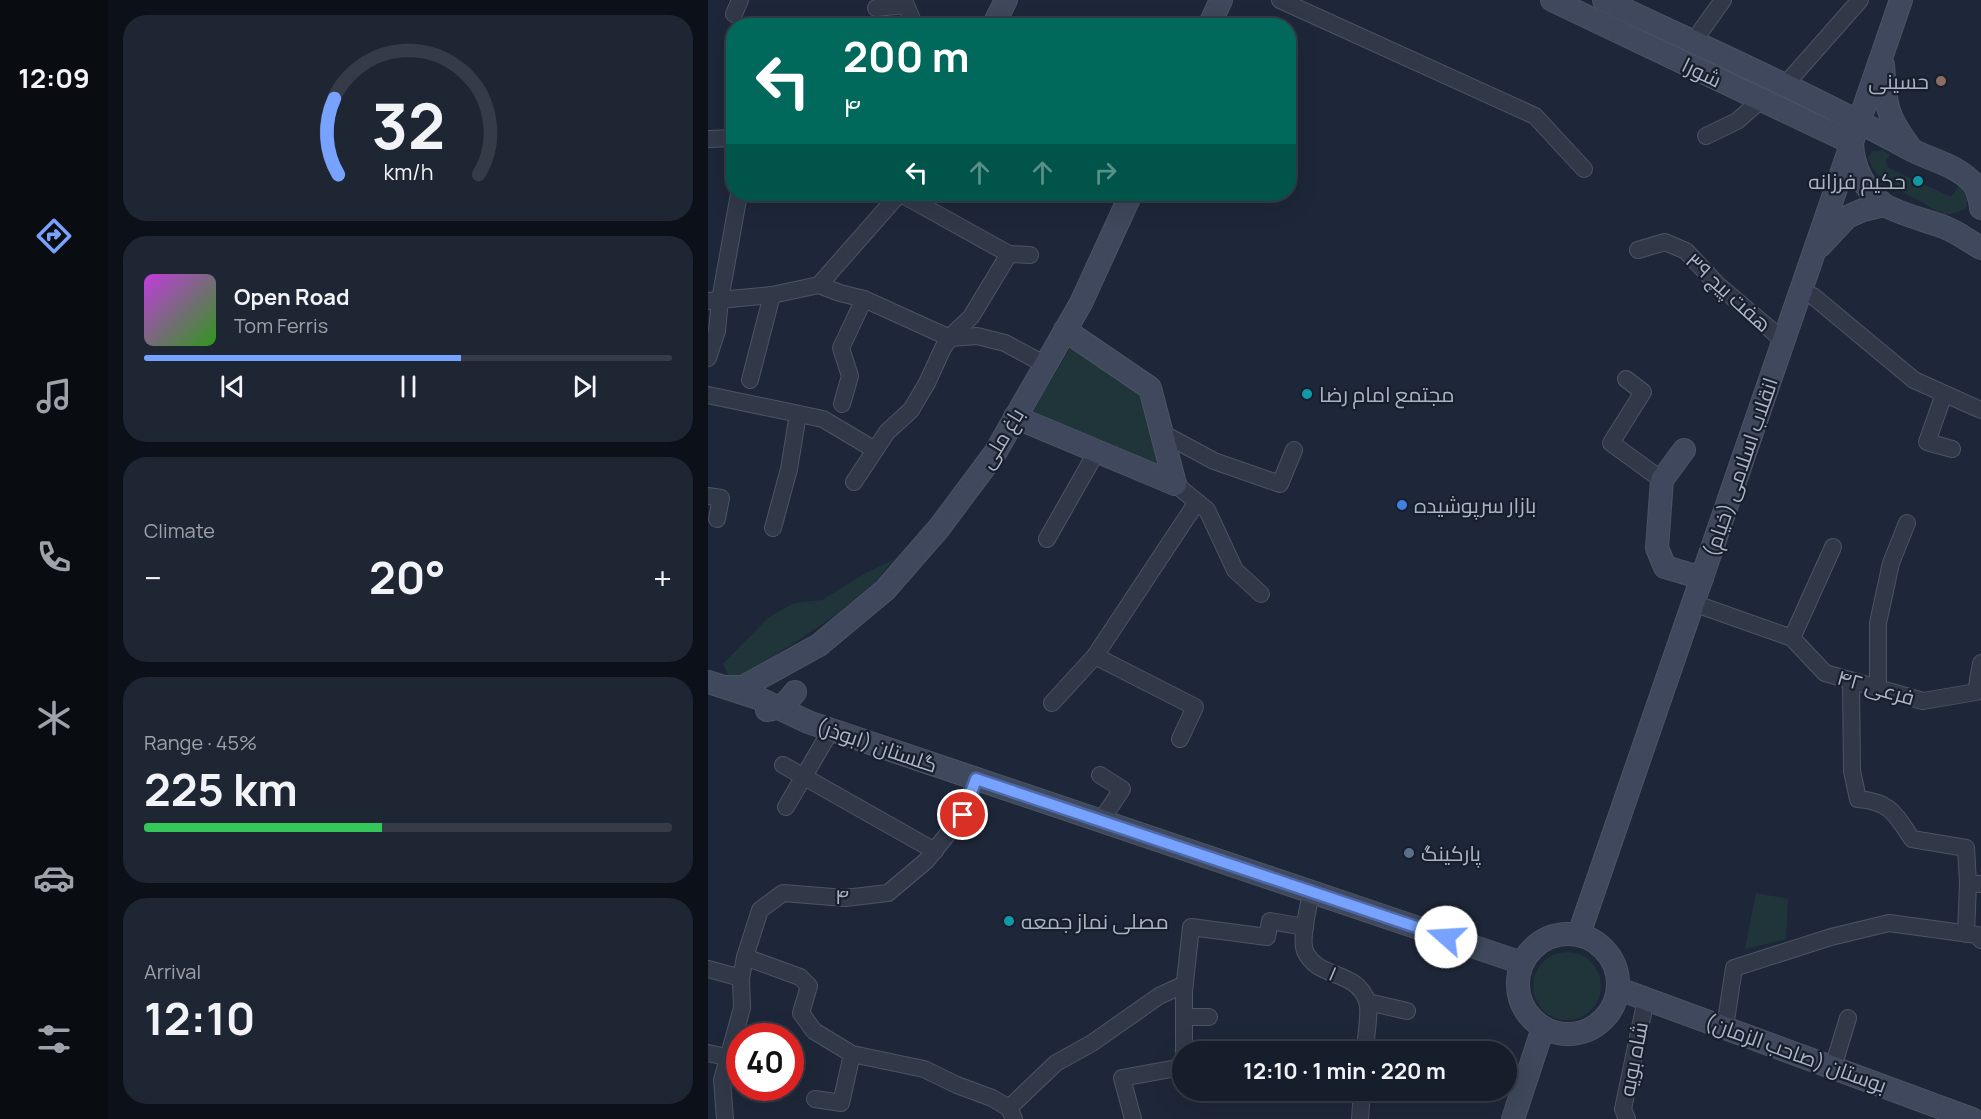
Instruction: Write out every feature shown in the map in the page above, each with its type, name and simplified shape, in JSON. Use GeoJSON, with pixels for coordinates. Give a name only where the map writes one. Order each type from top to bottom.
{"type":"FeatureCollection","features":[{"type":"Feature","properties":{"kind":"street"},"geometry":{"type":"LineString","coordinates":[[997,18],[1006,0]]}},
{"type":"Feature","properties":{"kind":"street"},"geometry":{"type":"LineString","coordinates":[[1213,18],[1221,0]]}},
{"type":"Feature","properties":{"kind":"street"},"geometry":{"type":"LineString","coordinates":[[1281,0],[1535,116],[1584,170]]}},
{"type":"Feature","properties":{"kind":"street","name":"شورا"},"geometry":{"type":"LineString","coordinates":[[1552,0],[1852,143]]}},
{"type":"Feature","properties":{"kind":"street","name":"شورا"},"geometry":{"type":"LineString","coordinates":[[1604,0],[1639,7],[1693,42],[1785,85],[1914,152],[1960,172],[1974,184],[1980,200]]}},
{"type":"Feature","properties":{"kind":"street"},"geometry":{"type":"LineString","coordinates":[[1693,42],[1723,0]]}},
{"type":"Feature","properties":{"kind":"street"},"geometry":{"type":"LineString","coordinates":[[1785,85],[1860,0]]}},
{"type":"Feature","properties":{"kind":"street","name":"انقلاب اسلامی (خیام)"},"geometry":{"type":"LineString","coordinates":[[1579,934],[1901,0]]}},
{"type":"Feature","properties":{"kind":"street"},"geometry":{"type":"LineString","coordinates":[[876,8],[906,5],[912,18]]}},
{"type":"Feature","properties":{"kind":"street"},"geometry":{"type":"LineString","coordinates":[[1882,56],[1886,107],[1893,124],[1914,152]]}},
{"type":"Feature","properties":{"kind":"street"},"geometry":{"type":"LineString","coordinates":[[1706,136],[1737,121],[1761,100]]}},
{"type":"Feature","properties":{"kind":"street"},"geometry":{"type":"LineString","coordinates":[[708,139],[726,138]]}},
{"type":"Feature","properties":{"kind":"street"},"geometry":{"type":"LineString","coordinates":[[1852,143],[1852,159],[1860,176],[1884,205],[1946,228],[1981,248]]}},
{"type":"Feature","properties":{"kind":"street"},"geometry":{"type":"LineString","coordinates":[[1946,228],[1960,222],[1980,200]]}},
{"type":"Feature","properties":{"kind":"street"},"geometry":{"type":"LineString","coordinates":[[708,358],[717,331],[714,301],[738,201]]}},
{"type":"Feature","properties":{"kind":"street"},"geometry":{"type":"LineString","coordinates":[[819,285],[894,201]]}},
{"type":"Feature","properties":{"kind":"street"},"geometry":{"type":"LineString","coordinates":[[913,201],[1009,254],[1029,255]]}},
{"type":"Feature","properties":{"kind":"street","name":"باغ ملی"},"geometry":{"type":"LineString","coordinates":[[712,688],[743,687],[819,645],[885,590],[939,528],[995,453],[1081,303],[1128,201]]}},
{"type":"Feature","properties":{"kind":"street"},"geometry":{"type":"LineString","coordinates":[[1814,252],[1847,217],[1884,205]]}},
{"type":"Feature","properties":{"kind":"street","name":"هفت پیچ ۳۹"},"geometry":{"type":"LineString","coordinates":[[1638,250],[1665,242],[1686,251],[1717,284],[1784,341]]}},
{"type":"Feature","properties":{"kind":"street"},"geometry":{"type":"LineString","coordinates":[[854,482],[887,432],[911,410],[927,383],[943,348],[971,317],[1009,254]]}},
{"type":"Feature","properties":{"kind":"street"},"geometry":{"type":"LineString","coordinates":[[714,301],[772,295],[819,285],[864,299],[951,338],[977,336],[1005,343],[1044,364]]}},
{"type":"Feature","properties":{"kind":"street"},"geometry":{"type":"LineString","coordinates":[[750,380],[772,295]]}},
{"type":"Feature","properties":{"kind":"street"},"geometry":{"type":"LineString","coordinates":[[1813,296],[1914,380],[1981,410]]}},
{"type":"Feature","properties":{"kind":"street"},"geometry":{"type":"LineString","coordinates":[[842,404],[850,376],[841,348],[864,299]]}},
{"type":"Feature","properties":{"kind":"street"},"geometry":{"type":"LineString","coordinates":[[1065,330],[1150,388],[1175,484]]}},
{"type":"Feature","properties":{"kind":"street"},"geometry":{"type":"LineString","coordinates":[[1626,379],[1643,392],[1611,443],[1662,480]]}},
{"type":"Feature","properties":{"kind":"street"},"geometry":{"type":"LineString","coordinates":[[1944,393],[1928,442],[1952,449]]}},
{"type":"Feature","properties":{"kind":"street"},"geometry":{"type":"LineString","coordinates":[[708,395],[823,419],[875,450]]}},
{"type":"Feature","properties":{"kind":"street"},"geometry":{"type":"LineString","coordinates":[[773,528],[789,469],[798,414]]}},
{"type":"Feature","properties":{"kind":"street"},"geometry":{"type":"LineString","coordinates":[[1015,417],[1175,484],[1208,510],[1235,570],[1261,594]]}},
{"type":"Feature","properties":{"kind":"street"},"geometry":{"type":"LineString","coordinates":[[1162,433],[1214,461],[1280,484],[1294,450]]}},
{"type":"Feature","properties":{"kind":"street"},"geometry":{"type":"LineString","coordinates":[[1684,450],[1662,480],[1657,548],[1665,567],[1702,578]]}},
{"type":"Feature","properties":{"kind":"street"},"geometry":{"type":"LineString","coordinates":[[1047,539],[1098,452]]}},
{"type":"Feature","properties":{"kind":"street"},"geometry":{"type":"LineString","coordinates":[[708,496],[721,498],[717,519]]}},
{"type":"Feature","properties":{"kind":"street"},"geometry":{"type":"LineString","coordinates":[[1052,703],[1095,656],[1197,502]]}},
{"type":"Feature","properties":{"kind":"street"},"geometry":{"type":"LineString","coordinates":[[1878,688],[1878,623],[1891,563],[1907,523]]}},
{"type":"Feature","properties":{"kind":"street"},"geometry":{"type":"LineString","coordinates":[[1792,638],[1833,547]]}},
{"type":"Feature","properties":{"kind":"street","name":"فرعی ۴۲"},"geometry":{"type":"LineString","coordinates":[[1693,603],[1792,638],[1825,673],[1923,701],[1976,692],[1981,663]]}},
{"type":"Feature","properties":{"kind":"street","name":"باغ ملی"},"geometry":{"type":"LineString","coordinates":[[795,692],[797,682],[819,645]]}},
{"type":"Feature","properties":{"kind":"street"},"geometry":{"type":"LineString","coordinates":[[1095,656],[1195,707],[1180,739]]}},
{"type":"Feature","properties":{"kind":"street"},"geometry":{"type":"LineString","coordinates":[[1725,1027],[1734,968],[1831,937],[1889,923],[1973,937],[1975,884],[1966,848],[1912,839],[1893,810],[1874,800],[1858,799],[1852,771],[1851,681]]}},
{"type":"Feature","properties":{"kind":"street","name":"گلستان (ابوذر)"},"geometry":{"type":"LineString","coordinates":[[712,688],[758,698],[808,722],[831,730],[1522,963]]}},
{"type":"Feature","properties":{"kind":"street"},"geometry":{"type":"LineString","coordinates":[[779,708],[787,703],[795,692]]}},
{"type":"Feature","properties":{"kind":"street"},"geometry":{"type":"LineString","coordinates":[[795,692],[802,713],[808,722]]}},
{"type":"Feature","properties":{"kind":"street"},"geometry":{"type":"LineString","coordinates":[[786,807],[831,730]]}},
{"type":"Feature","properties":{"kind":"street"},"geometry":{"type":"LineString","coordinates":[[783,765],[934,851]]}},
{"type":"Feature","properties":{"kind":"street"},"geometry":{"type":"LineString","coordinates":[[1100,775],[1122,789],[1101,821]]}},
{"type":"Feature","properties":{"kind":"street","name":"۴"},"geometry":{"type":"LineString","coordinates":[[740,1023],[742,1008],[741,978],[760,910],[783,893],[845,898],[888,893],[926,861],[963,815],[976,779]]}},
{"type":"Feature","properties":{"kind":"street","name":"۱"},"geometry":{"type":"LineString","coordinates":[[1311,892],[1304,950],[1317,967],[1357,984],[1368,1002]]}},
{"type":"Feature","properties":{"kind":"street"},"geometry":{"type":"LineString","coordinates":[[1184,1041],[1185,984],[1191,927],[1267,937],[1270,921],[1305,927]]}},
{"type":"Feature","properties":{"kind":"street"},"geometry":{"type":"LineString","coordinates":[[1562,934],[1579,934],[1593,940],[1613,960],[1618,974],[1618,988],[1613,1007],[1601,1022],[1585,1031],[1566,1034],[1543,1028],[1531,1019],[1522,1007],[1518,992],[1518,977],[1522,963],[1532,948],[1546,938],[1562,934]]}},
{"type":"Feature","properties":{"kind":"street"},"geometry":{"type":"LineString","coordinates":[[745,957],[800,977],[809,986],[801,1013],[807,1022],[814,1031],[852,1054],[924,1069],[992,1098],[1011,1113],[1056,1063],[1092,1042],[1160,996],[1185,984]]}},
{"type":"Feature","properties":{"kind":"street"},"geometry":{"type":"LineString","coordinates":[[708,969],[741,978]]}},
{"type":"Feature","properties":{"kind":"street","name":"بوستان (صاحب الزمان)"},"geometry":{"type":"LineString","coordinates":[[1618,988],[1833,1067],[1945,1114],[1972,1119]]}},
{"type":"Feature","properties":{"kind":"street","name":"شاه بویه"},"geometry":{"type":"LineString","coordinates":[[1627,1119],[1623,1109],[1646,999]]}},
{"type":"Feature","properties":{"kind":"street"},"geometry":{"type":"LineString","coordinates":[[1366,1041],[1368,1002],[1407,1011]]}},
{"type":"Feature","properties":{"kind":"street"},"geometry":{"type":"LineString","coordinates":[[1184,1017],[1209,1017]]}},
{"type":"Feature","properties":{"kind":"street"},"geometry":{"type":"LineString","coordinates":[[1833,1067],[1848,1018]]}},
{"type":"Feature","properties":{"kind":"street"},"geometry":{"type":"LineString","coordinates":[[1513,1119],[1543,1028]]}},
{"type":"Feature","properties":{"kind":"street"},"geometry":{"type":"LineString","coordinates":[[708,1053],[726,1057]]}},
{"type":"Feature","properties":{"kind":"street"},"geometry":{"type":"LineString","coordinates":[[815,1099],[841,1103],[852,1054]]}},
{"type":"Feature","properties":{"kind":"street"},"geometry":{"type":"LineString","coordinates":[[1133,1119],[1122,1078],[1172,1069]]}},
{"type":"Feature","properties":{"kind":"street","name":"۴"},"geometry":{"type":"LineString","coordinates":[[725,1119],[722,1080],[726,1073]]}},
{"type":"Feature","properties":{"kind":"street"},"geometry":{"type":"LineString","coordinates":[[1360,1119],[1361,1101]]}},
{"type":"Feature","properties":{"kind":"green space","name":"حکیم فرزانه"},"geometry":{"type":"Polygon","coordinates":[[[1882,150],[1890,155],[1886,160],[1887,167],[1951,197],[1960,184],[1969,193],[1966,208],[1952,214],[1943,214],[1890,185],[1876,173],[1868,157],[1873,151],[1882,150]]]}},
{"type":"Feature","properties":{"kind":"green space"},"geometry":{"type":"Polygon","coordinates":[[[1072,345],[1143,395],[1160,469],[1030,415],[1072,345]]]}},
{"type":"Feature","properties":{"kind":"green space"},"geometry":{"type":"Polygon","coordinates":[[[893,560],[875,582],[830,619],[740,676],[729,676],[723,664],[768,618],[794,603],[822,600],[866,573],[893,560]]]}},
{"type":"Feature","properties":{"kind":"green space"},"geometry":{"type":"Polygon","coordinates":[[[1756,893],[1788,899],[1786,939],[1745,949],[1756,893]]]}},
{"type":"Feature","properties":{"kind":"green space"},"geometry":{"type":"Polygon","coordinates":[[[1567,952],[1580,955],[1591,962],[1598,973],[1601,986],[1598,999],[1591,1010],[1580,1017],[1567,1020],[1554,1017],[1543,1010],[1536,999],[1533,986],[1536,973],[1543,962],[1554,955],[1567,952]]]}},
{"type":"Feature","properties":{"kind":"place","name":"حسینی"},"geometry":{"type":"Point","coordinates":[1941,81]}},
{"type":"Feature","properties":{"kind":"place","name":"حکیم فرزانه"},"geometry":{"type":"Point","coordinates":[1918,181]}},
{"type":"Feature","properties":{"kind":"place","name":"مجتمع امام رضا"},"geometry":{"type":"Point","coordinates":[1307,394]}},
{"type":"Feature","properties":{"kind":"place","name":"بازار سرپوشیده"},"geometry":{"type":"Point","coordinates":[1402,505]}},
{"type":"Feature","properties":{"kind":"place","name":"پارکینگ"},"geometry":{"type":"Point","coordinates":[1409,853]}},
{"type":"Feature","properties":{"kind":"place","name":"مصلی نماز جمعه"},"geometry":{"type":"Point","coordinates":[1009,921]}},
{"type":"Feature","properties":{"kind":"route"},"geometry":{"type":"LineString","coordinates":[[963,815],[976,779],[1446,937]]}}]}
